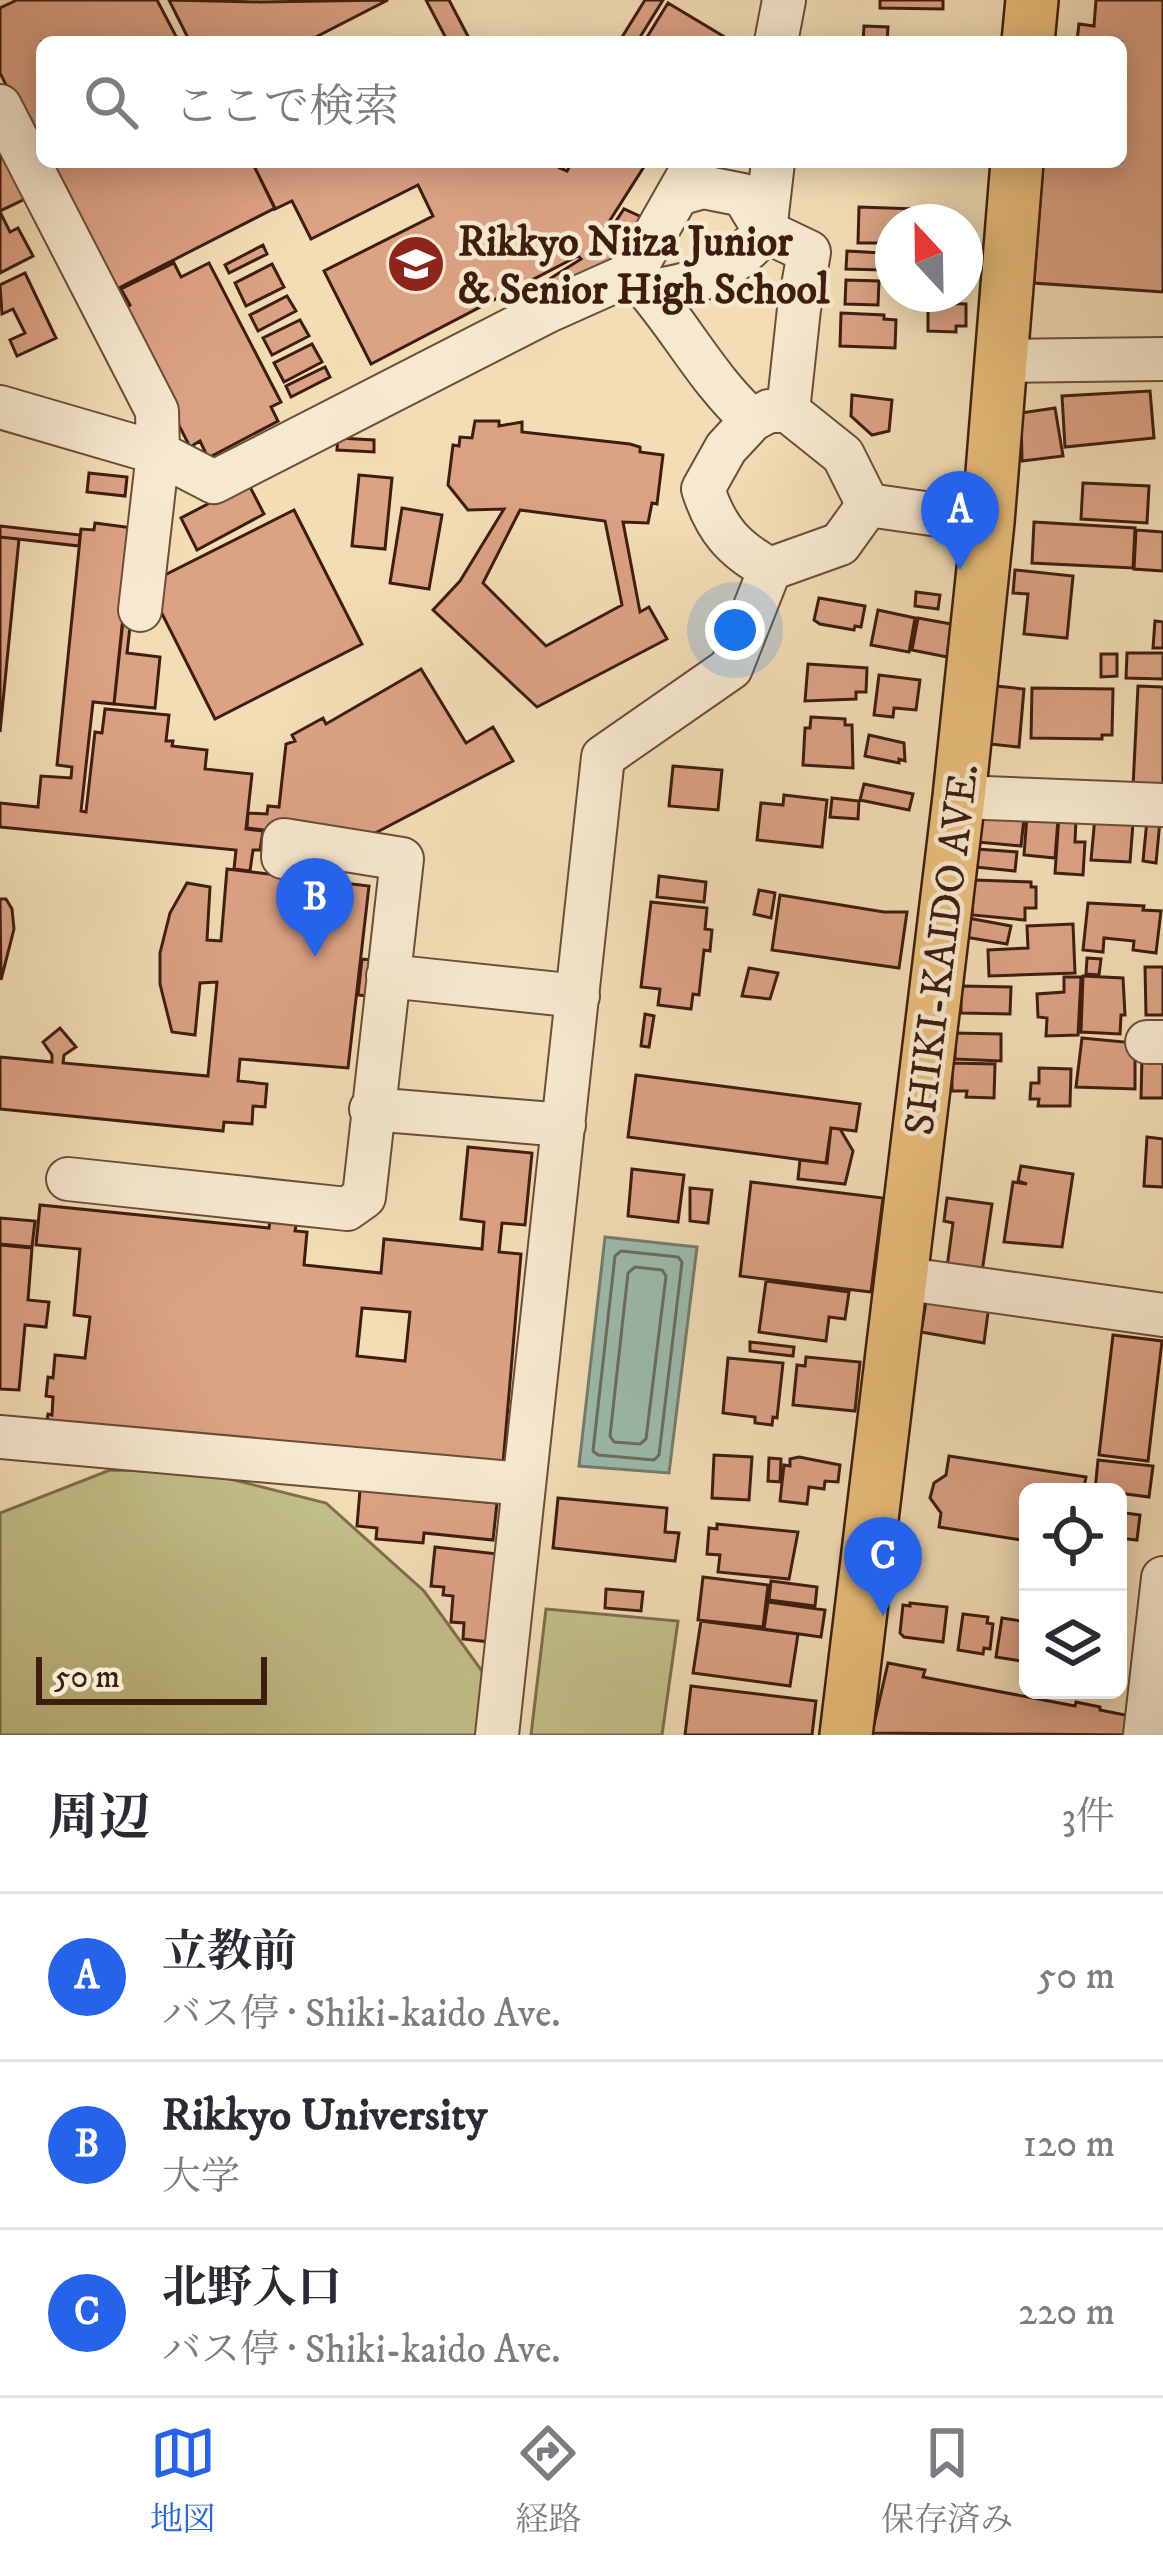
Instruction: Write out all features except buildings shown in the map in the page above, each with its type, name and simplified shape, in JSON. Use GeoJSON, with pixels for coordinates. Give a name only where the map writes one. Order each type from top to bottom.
{"type":"FeatureCollection","features":[{"type":"Feature","properties":{"kind":"main road"},"geometry":{"type":"LineString","coordinates":[[1029,36],[1032,0]]}},
{"type":"Feature","properties":{"kind":"main road","name":"SHIKI-KAIDO AVE."},"geometry":{"type":"LineString","coordinates":[[846,1735],[959,797],[988,522],[1016,168]]}},
{"type":"Feature","properties":{"kind":"street"},"geometry":{"type":"LineString","coordinates":[[777,36],[784,0]]}},
{"type":"Feature","properties":{"kind":"street"},"geometry":{"type":"LineString","coordinates":[[0,106],[157,411],[158,453],[140,610]]}},
{"type":"Feature","properties":{"kind":"street"},"geometry":{"type":"LineString","coordinates":[[0,407],[158,453],[214,482],[548,311],[642,282],[688,285],[739,261],[766,230],[772,168]]}},
{"type":"Feature","properties":{"kind":"street"},"geometry":{"type":"LineString","coordinates":[[642,282],[687,178],[704,187],[743,195],[766,230],[809,252],[770,415],[726,448],[704,489],[714,523],[740,553],[770,569],[840,544],[868,505]]}},
{"type":"Feature","properties":{"kind":"street"},"geometry":{"type":"LineString","coordinates":[[642,282],[725,396],[843,455],[868,505]]}},
{"type":"Feature","properties":{"kind":"street"},"geometry":{"type":"LineString","coordinates":[[1000,361],[1163,359]]}},
{"type":"Feature","properties":{"kind":"street"},"geometry":{"type":"LineString","coordinates":[[868,505],[988,522]]}},
{"type":"Feature","properties":{"kind":"street"},"geometry":{"type":"LineString","coordinates":[[497,1735],[603,758],[731,668],[770,569]]}},
{"type":"Feature","properties":{"kind":"street"},"geometry":{"type":"LineString","coordinates":[[959,797],[1163,805]]}},
{"type":"Feature","properties":{"kind":"street"},"geometry":{"type":"LineString","coordinates":[[68,1179],[347,1209],[364,1197],[402,859],[284,840],[283,857]]}},
{"type":"Feature","properties":{"kind":"street"},"geometry":{"type":"LineString","coordinates":[[388,976],[578,996]]}},
{"type":"Feature","properties":{"kind":"street"},"geometry":{"type":"LineString","coordinates":[[371,1109],[563,1124]]}},
{"type":"Feature","properties":{"kind":"street"},"geometry":{"type":"LineString","coordinates":[[900,1278],[1163,1315]]}},
{"type":"Feature","properties":{"kind":"street"},"geometry":{"type":"LineString","coordinates":[[0,1437],[524,1484]]}},
{"type":"Feature","properties":{"kind":"street"},"geometry":{"type":"LineString","coordinates":[[1145,1735],[1163,1578]]}},
{"type":"Feature","properties":{"kind":"shaded area"},"geometry":{"type":"Polygon","coordinates":[[[110,1470],[202,1472],[326,1503],[424,1591],[482,1671],[490,1712],[479,1735],[0,1735],[0,1513],[110,1470]]]}},
{"type":"Feature","properties":{"kind":"shaded area"},"geometry":{"type":"Polygon","coordinates":[[[546,1609],[678,1621],[662,1735],[531,1735],[546,1609]]]}},
{"type":"Feature","properties":{"kind":"water"},"geometry":{"type":"Polygon","coordinates":[[[605,1237],[697,1247],[669,1473],[579,1466],[605,1237]]]}},
{"type":"Feature","properties":{"kind":"place","name":"Rikkyo Niiza Junior & Senior High School"},"geometry":{"type":"Point","coordinates":[416,264]}},
{"type":"Feature","properties":{"kind":"place","name":"立教前"},"geometry":{"type":"Point","coordinates":[960,570]}},
{"type":"Feature","properties":{"kind":"place","name":"Rikkyo University"},"geometry":{"type":"Point","coordinates":[315,957]}},
{"type":"Feature","properties":{"kind":"place","name":"北野入口"},"geometry":{"type":"Point","coordinates":[883,1616]}}]}
